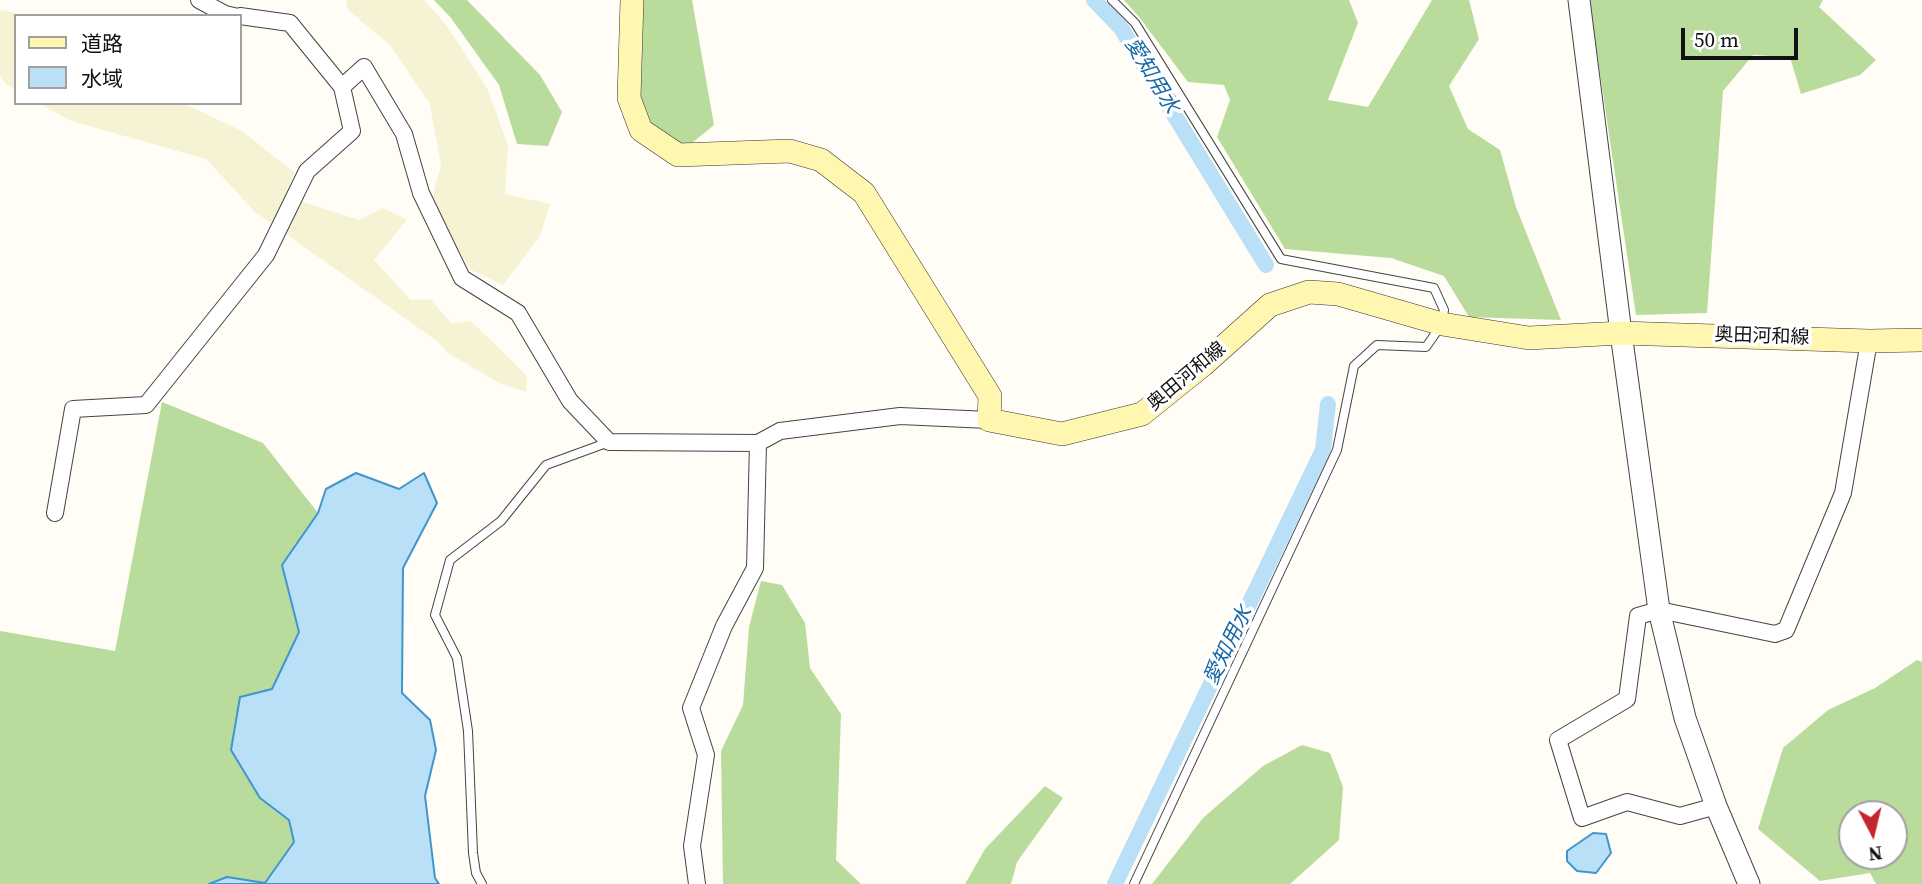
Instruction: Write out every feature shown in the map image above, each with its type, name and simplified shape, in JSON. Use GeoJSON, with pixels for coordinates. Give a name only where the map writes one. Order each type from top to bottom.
{"type":"FeatureCollection","features":[{"type":"Feature","properties":{"kind":"main road"},"geometry":{"type":"LineString","coordinates":[[632,0],[629,99],[641,130],[678,155],[790,151],[821,160],[864,193],[990,396],[989,420]]}},
{"type":"Feature","properties":{"kind":"main road","name":"奥田河和線"},"geometry":{"type":"LineString","coordinates":[[989,420],[1062,433],[1142,414],[1270,306],[1309,292],[1338,294],[1442,324],[1529,338],[1621,333],[1869,341],[1922,340]]}},
{"type":"Feature","properties":{"kind":"street"},"geometry":{"type":"LineString","coordinates":[[199,0],[223,14]]}},
{"type":"Feature","properties":{"kind":"street"},"geometry":{"type":"LineString","coordinates":[[1579,0],[1659,610],[1685,718],[1716,806],[1749,884]]}},
{"type":"Feature","properties":{"kind":"street"},"geometry":{"type":"LineString","coordinates":[[55,513],[73,409],[146,405],[266,255],[307,171],[352,131],[342,87],[290,23],[242,16]]}},
{"type":"Feature","properties":{"kind":"street"},"geometry":{"type":"LineString","coordinates":[[342,87],[364,67],[404,134],[421,193],[462,278],[518,313],[570,401],[609,442],[758,443],[780,431],[900,416],[989,420]]}},
{"type":"Feature","properties":{"kind":"street"},"geometry":{"type":"LineString","coordinates":[[1716,806],[1680,816],[1627,802],[1582,818],[1558,740],[1626,699],[1638,616],[1659,610],[1775,634],[1786,630],[1843,493],[1869,341]]}},
{"type":"Feature","properties":{"kind":"street"},"geometry":{"type":"LineString","coordinates":[[697,884],[692,846],[706,755],[691,708],[724,626],[755,568],[758,443]]}},
{"type":"Feature","properties":{"kind":"lane"},"geometry":{"type":"LineString","coordinates":[[1112,0],[1135,23],[1281,259],[1434,288],[1444,310],[1442,324],[1426,347],[1377,345],[1354,366],[1337,450],[1134,884]]}},
{"type":"Feature","properties":{"kind":"lane"},"geometry":{"type":"LineString","coordinates":[[482,884],[473,853],[468,732],[457,658],[435,615],[450,560],[501,522],[546,465],[609,442]]}},
{"type":"Feature","properties":{"kind":"shaded area"},"geometry":{"type":"Polygon","coordinates":[[[346,0],[424,0],[447,26],[487,88],[508,145],[505,194],[550,204],[540,236],[503,285],[469,269],[432,198],[441,166],[430,104],[390,45],[348,10],[346,0]]]}},
{"type":"Feature","properties":{"kind":"shaded area"},"geometry":{"type":"Polygon","coordinates":[[[0,10],[16,14],[14,89],[0,76],[0,10]]]}},
{"type":"Feature","properties":{"kind":"shaded area"},"geometry":{"type":"Polygon","coordinates":[[[43,105],[187,105],[242,131],[294,172],[285,196],[359,220],[383,208],[407,220],[374,260],[411,300],[430,299],[452,324],[471,321],[527,376],[526,392],[499,383],[448,353],[437,341],[255,212],[206,159],[71,121],[43,105]]]}},
{"type":"Feature","properties":{"kind":"green space"},"geometry":{"type":"Polygon","coordinates":[[[434,0],[467,0],[540,75],[562,112],[548,146],[517,144],[499,85],[451,18],[434,0]]]}},
{"type":"Feature","properties":{"kind":"green space"},"geometry":{"type":"Polygon","coordinates":[[[640,0],[692,0],[714,125],[687,147],[654,129],[637,93],[640,0]]]}},
{"type":"Feature","properties":{"kind":"green space"},"geometry":{"type":"Polygon","coordinates":[[[1124,0],[1349,0],[1358,23],[1328,100],[1368,107],[1432,0],[1469,0],[1479,39],[1449,86],[1468,129],[1500,150],[1516,207],[1561,320],[1469,317],[1444,276],[1391,258],[1285,249],[1217,137],[1230,100],[1224,85],[1188,82],[1124,0]]]}},
{"type":"Feature","properties":{"kind":"green space"},"geometry":{"type":"Polygon","coordinates":[[[1589,0],[1823,0],[1819,7],[1876,60],[1860,75],[1801,94],[1790,57],[1753,55],[1723,91],[1707,313],[1636,315],[1589,0]]]}},
{"type":"Feature","properties":{"kind":"green space"},"geometry":{"type":"Polygon","coordinates":[[[162,402],[263,443],[318,513],[282,565],[299,632],[272,689],[260,798],[289,820],[294,842],[265,883],[227,877],[209,884],[0,884],[0,631],[115,651],[162,402]]]}},
{"type":"Feature","properties":{"kind":"green space"},"geometry":{"type":"Polygon","coordinates":[[[761,581],[782,585],[805,623],[810,668],[841,714],[836,860],[861,884],[723,884],[721,751],[743,705],[749,627],[761,581]]]}},
{"type":"Feature","properties":{"kind":"green space"},"geometry":{"type":"Polygon","coordinates":[[[1917,660],[1922,662],[1922,884],[1876,884],[1870,873],[1820,881],[1758,829],[1783,748],[1828,710],[1875,688],[1917,660]]]}},
{"type":"Feature","properties":{"kind":"green space"},"geometry":{"type":"Polygon","coordinates":[[[1302,745],[1330,753],[1343,787],[1339,840],[1290,884],[1152,884],[1203,818],[1263,766],[1302,745]]]}},
{"type":"Feature","properties":{"kind":"green space"},"geometry":{"type":"Polygon","coordinates":[[[1045,786],[1063,798],[1017,862],[1011,884],[965,884],[985,849],[1045,786]]]}},
{"type":"Feature","properties":{"kind":"water"},"geometry":{"type":"Polygon","coordinates":[[[356,473],[399,489],[424,473],[437,503],[403,568],[402,693],[430,720],[436,750],[425,796],[435,878],[439,884],[209,884],[227,877],[265,883],[294,842],[289,820],[260,798],[231,750],[240,697],[272,689],[299,632],[282,565],[318,513],[326,489],[356,473]]]}},
{"type":"Feature","properties":{"kind":"water"},"geometry":{"type":"Polygon","coordinates":[[[1593,833],[1606,834],[1611,853],[1596,873],[1577,871],[1567,861],[1567,851],[1593,833]]]}},
{"type":"Feature","properties":{"kind":"waterway","name":"愛知用水"},"geometry":{"type":"LineString","coordinates":[[1094,0],[1121,28],[1266,265]]}},
{"type":"Feature","properties":{"kind":"waterway","name":"愛知用水"},"geometry":{"type":"LineString","coordinates":[[1115,884],[1323,450],[1328,404]]}}]}
